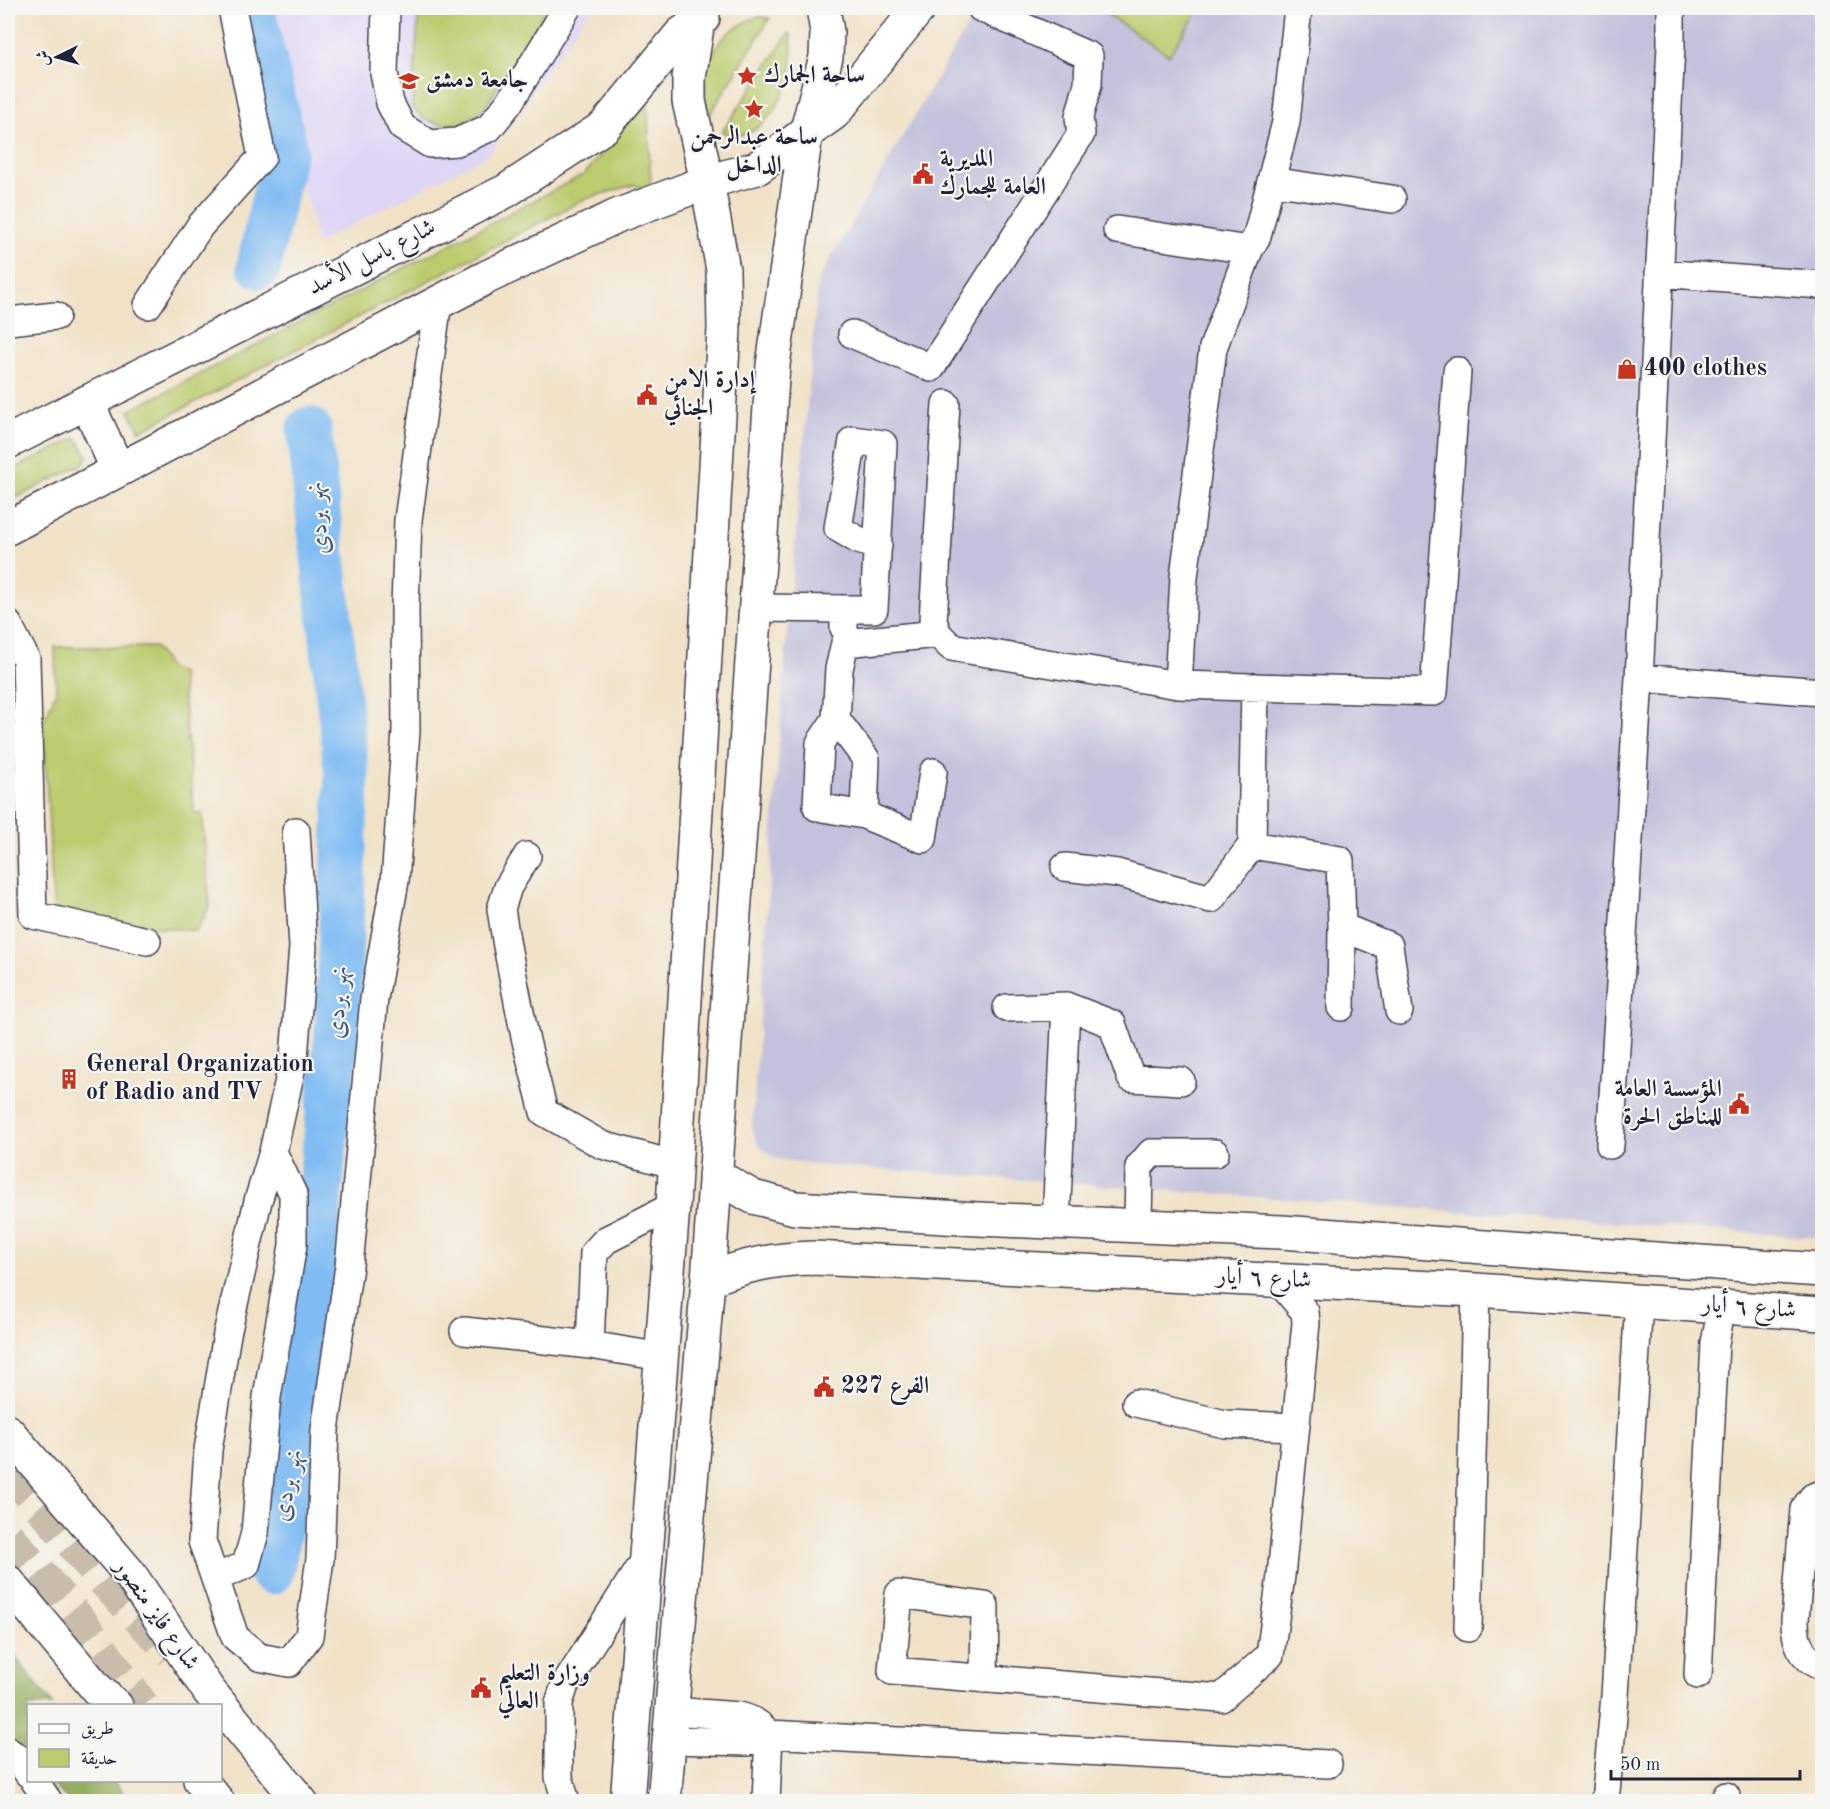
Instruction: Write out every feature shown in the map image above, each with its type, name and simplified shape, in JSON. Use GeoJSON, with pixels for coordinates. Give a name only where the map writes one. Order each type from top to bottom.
{"type":"FeatureCollection","features":[{"type":"Feature","properties":{"kind":"main road"},"geometry":{"type":"LineString","coordinates":[[664,1802],[708,1280],[773,365],[806,134],[826,57],[827,32],[823,8]]}},
{"type":"Feature","properties":{"kind":"main road"},"geometry":{"type":"LineString","coordinates":[[8,528],[484,278],[619,215],[707,182],[758,168],[834,113],[919,8]]}},
{"type":"Feature","properties":{"kind":"main road"},"geometry":{"type":"LineString","coordinates":[[627,1802],[676,1165],[724,329],[723,270],[707,182],[688,101],[689,78],[700,12]]}},
{"type":"Feature","properties":{"kind":"main road","name":"شارع باسل الأسد"},"geometry":{"type":"LineString","coordinates":[[8,442],[506,191],[604,127],[700,12]]}},
{"type":"Feature","properties":{"kind":"main road"},"geometry":{"type":"LineString","coordinates":[[87,402],[118,470]]}},
{"type":"Feature","properties":{"kind":"main road","name":"شارع ٦ أيار"},"geometry":{"type":"LineString","coordinates":[[715,1175],[753,1197],[795,1208],[1056,1223],[1282,1232],[1822,1270]]}},
{"type":"Feature","properties":{"kind":"main road"},"geometry":{"type":"LineString","coordinates":[[977,1266],[978,1219]]}},
{"type":"Feature","properties":{"kind":"main road"},"geometry":{"type":"LineString","coordinates":[[1278,1280],[1282,1232]]}},
{"type":"Feature","properties":{"kind":"main road"},"geometry":{"type":"LineString","coordinates":[[1550,1295],[1552,1252]]}},
{"type":"Feature","properties":{"kind":"main road","name":"شارع ٦ أيار"},"geometry":{"type":"LineString","coordinates":[[708,1280],[748,1265],[792,1258],[1476,1290],[1822,1314]]}},
{"type":"Feature","properties":{"kind":"main road","name":"شارع فايز منصور"},"geometry":{"type":"LineString","coordinates":[[8,1432],[129,1573],[220,1704]]}},
{"type":"Feature","properties":{"kind":"main road"},"geometry":{"type":"LineString","coordinates":[[8,1582],[97,1689],[114,1704]]}},
{"type":"Feature","properties":{"kind":"main road","name":"شارع فايز منصور"},"geometry":{"type":"LineString","coordinates":[[222,1706],[301,1802]]}},
{"type":"Feature","properties":{"kind":"main road"},"geometry":{"type":"LineString","coordinates":[[202,1782],[218,1802]]}},
{"type":"Feature","properties":{"kind":"lane"},"geometry":{"type":"LineString","coordinates":[[148,305],[200,226],[262,157],[232,8]]}},
{"type":"Feature","properties":{"kind":"lane"},"geometry":{"type":"LineString","coordinates":[[386,8],[384,73],[390,103],[402,127],[430,144],[458,142],[489,128],[509,103],[567,8]]}},
{"type":"Feature","properties":{"kind":"lane"},"geometry":{"type":"LineString","coordinates":[[852,334],[932,368],[1081,134],[1078,117],[1088,84],[1089,56],[981,8]]}},
{"type":"Feature","properties":{"kind":"lane"},"geometry":{"type":"LineString","coordinates":[[1178,685],[1184,577],[1213,348],[1249,250],[1257,236],[1286,122],[1298,8]]}},
{"type":"Feature","properties":{"kind":"lane"},"geometry":{"type":"LineString","coordinates":[[1610,1145],[1639,678],[1671,46],[1671,8]]}},
{"type":"Feature","properties":{"kind":"lane"},"geometry":{"type":"LineString","coordinates":[[1271,182],[1392,199]]}},
{"type":"Feature","properties":{"kind":"lane"},"geometry":{"type":"LineString","coordinates":[[1117,230],[1249,250]]}},
{"type":"Feature","properties":{"kind":"lane"},"geometry":{"type":"LineString","coordinates":[[1659,273],[1822,285]]}},
{"type":"Feature","properties":{"kind":"lane"},"geometry":{"type":"LineString","coordinates":[[296,831],[303,947],[294,1057],[273,1152],[258,1201],[227,1334],[208,1450],[202,1541],[236,1637],[259,1657],[290,1663],[309,1636],[320,1558],[325,1430],[349,1266],[374,999],[395,881],[406,731],[405,607],[408,520],[438,302]]}},
{"type":"Feature","properties":{"kind":"lane"},"geometry":{"type":"LineString","coordinates":[[8,321],[56,316]]}},
{"type":"Feature","properties":{"kind":"lane"},"geometry":{"type":"LineString","coordinates":[[946,404],[933,621],[938,634],[951,647],[1178,685],[1434,692],[1457,371]]}},
{"type":"Feature","properties":{"kind":"lane"},"geometry":{"type":"LineString","coordinates":[[756,608],[874,609],[878,546]]}},
{"type":"Feature","properties":{"kind":"lane"},"geometry":{"type":"LineString","coordinates":[[844,609],[844,643],[839,669],[836,719],[820,743],[817,807],[864,815],[923,839],[933,772]]}},
{"type":"Feature","properties":{"kind":"lane"},"geometry":{"type":"LineString","coordinates":[[8,624],[26,659],[33,915],[147,941]]}},
{"type":"Feature","properties":{"kind":"lane"},"geometry":{"type":"LineString","coordinates":[[844,643],[938,634]]}},
{"type":"Feature","properties":{"kind":"lane"},"geometry":{"type":"LineString","coordinates":[[1639,678],[1822,692]]}},
{"type":"Feature","properties":{"kind":"lane"},"geometry":{"type":"LineString","coordinates":[[1065,867],[1117,873],[1211,899],[1252,845],[1256,687]]}},
{"type":"Feature","properties":{"kind":"lane"},"geometry":{"type":"LineString","coordinates":[[836,719],[866,759],[864,815]]}},
{"type":"Feature","properties":{"kind":"lane"},"geometry":{"type":"LineString","coordinates":[[1252,845],[1340,860],[1341,1007]]}},
{"type":"Feature","properties":{"kind":"lane"},"geometry":{"type":"LineString","coordinates":[[527,856],[508,887],[501,909],[525,1037],[544,1112],[602,1145],[676,1165]]}},
{"type":"Feature","properties":{"kind":"lane"},"geometry":{"type":"LineString","coordinates":[[1342,927],[1389,946],[1399,1011]]}},
{"type":"Feature","properties":{"kind":"lane"},"geometry":{"type":"LineString","coordinates":[[1007,1008],[1066,1006],[1112,1024],[1131,1078],[1180,1081]]}},
{"type":"Feature","properties":{"kind":"lane"},"geometry":{"type":"LineString","coordinates":[[1056,1223],[1066,1006]]}},
{"type":"Feature","properties":{"kind":"lane"},"geometry":{"type":"LineString","coordinates":[[215,1578],[246,1565],[255,1533],[267,1397],[293,1245],[293,1194],[273,1152]]}},
{"type":"Feature","properties":{"kind":"lane"},"geometry":{"type":"LineString","coordinates":[[1138,1226],[1139,1167],[1151,1153],[1215,1153]]}},
{"type":"Feature","properties":{"kind":"lane"},"geometry":{"type":"LineString","coordinates":[[590,1345],[594,1253],[606,1240],[673,1206]]}},
{"type":"Feature","properties":{"kind":"lane"},"geometry":{"type":"LineString","coordinates":[[984,1679],[1221,1698],[1270,1655],[1281,1576],[1306,1323],[1305,1312],[1278,1280]]}},
{"type":"Feature","properties":{"kind":"lane"},"geometry":{"type":"LineString","coordinates":[[1468,1628],[1476,1290]]}},
{"type":"Feature","properties":{"kind":"lane"},"geometry":{"type":"LineString","coordinates":[[1605,1802],[1615,1696],[1639,1301]]}},
{"type":"Feature","properties":{"kind":"lane"},"geometry":{"type":"LineString","coordinates":[[1698,1675],[1715,1343],[1722,1306]]}},
{"type":"Feature","properties":{"kind":"lane"},"geometry":{"type":"LineString","coordinates":[[464,1331],[590,1345],[662,1357]]}},
{"type":"Feature","properties":{"kind":"lane"},"geometry":{"type":"LineString","coordinates":[[1136,1403],[1225,1424],[1294,1427]]}},
{"type":"Feature","properties":{"kind":"lane"},"geometry":{"type":"LineString","coordinates":[[1822,1494],[1813,1497],[1804,1509],[1795,1620],[1795,1636],[1801,1651],[1813,1663],[1822,1667]]}},
{"type":"Feature","properties":{"kind":"lane"},"geometry":{"type":"LineString","coordinates":[[566,1802],[559,1777],[559,1703],[565,1685],[646,1557]]}},
{"type":"Feature","properties":{"kind":"lane"},"geometry":{"type":"LineString","coordinates":[[671,1726],[748,1742],[769,1734],[1328,1764]]}},
{"type":"Feature","properties":{"kind":"lane"},"geometry":{"type":"LineString","coordinates":[[766,1802],[769,1734]]}},
{"type":"Feature","properties":{"kind":"lane"},"geometry":{"type":"LineString","coordinates":[[8,1751],[17,1757],[27,1772]]}},
{"type":"Feature","properties":{"kind":"lane"},"geometry":{"type":"LineString","coordinates":[[35,1782],[49,1802]]}},
{"type":"Feature","properties":{"kind":"shaded area","name":"جامعة دمشق"},"geometry":{"type":"Polygon","coordinates":[[[260,8],[591,8],[488,155],[317,243],[260,8]]]}},
{"type":"Feature","properties":{"kind":"shaded area"},"geometry":{"type":"Polygon","coordinates":[[[978,8],[1822,8],[1822,1238],[820,1165],[778,1159],[757,1143],[752,1127],[785,659],[818,280],[978,8]]]}},
{"type":"Feature","properties":{"kind":"green space"},"geometry":{"type":"Polygon","coordinates":[[[419,8],[548,8],[484,109],[459,125],[439,124],[424,119],[412,107],[419,8]]]}},
{"type":"Feature","properties":{"kind":"green space"},"geometry":{"type":"Polygon","coordinates":[[[1097,8],[1200,8],[1169,55],[1097,8]]]}},
{"type":"Feature","properties":{"kind":"green space"},"geometry":{"type":"Polygon","coordinates":[[[757,17],[770,18],[707,119],[705,85],[711,57],[727,34],[757,17]]]}},
{"type":"Feature","properties":{"kind":"green space"},"geometry":{"type":"Polygon","coordinates":[[[789,33],[792,49],[791,72],[775,108],[757,128],[747,133],[735,135],[722,132],[789,33]]]}},
{"type":"Feature","properties":{"kind":"green space"},"geometry":{"type":"Polygon","coordinates":[[[647,98],[651,186],[645,188],[633,185],[585,199],[140,431],[129,411],[585,174],[647,98]]]}},
{"type":"Feature","properties":{"kind":"green space"},"geometry":{"type":"Polygon","coordinates":[[[76,438],[88,456],[83,464],[8,502],[8,472],[76,438]]]}},
{"type":"Feature","properties":{"kind":"green space"},"geometry":{"type":"Polygon","coordinates":[[[55,647],[155,647],[170,669],[181,673],[194,813],[202,813],[210,906],[196,931],[54,918],[43,723],[56,692],[55,647]]]}},
{"type":"Feature","properties":{"kind":"green space"},"geometry":{"type":"Polygon","coordinates":[[[8,1648],[52,1704],[27,1704],[27,1761],[8,1742],[8,1648]]]}},
{"type":"Feature","properties":{"kind":"green space"},"geometry":{"type":"Polygon","coordinates":[[[49,1782],[114,1782],[130,1801],[70,1801],[49,1782]]]}},
{"type":"Feature","properties":{"kind":"waterway","name":"نهر بردى"},"geometry":{"type":"LineString","coordinates":[[252,8],[285,148],[259,266]]}},
{"type":"Feature","properties":{"kind":"waterway","name":"نهر بردى"},"geometry":{"type":"LineString","coordinates":[[271,1572],[299,1428],[322,1170],[337,1034],[347,776],[309,429]]}},
{"type":"Feature","properties":{"kind":"tunnel"},"geometry":{"type":"LineString","coordinates":[[8,1469],[109,1587],[172,1653]]}},
{"type":"Feature","properties":{"kind":"tunnel"},"geometry":{"type":"LineString","coordinates":[[8,1536],[83,1624],[142,1704]]}},
{"type":"Feature","properties":{"kind":"place","name":"ساحة الجمارك"},"geometry":{"type":"Point","coordinates":[747,76]}},
{"type":"Feature","properties":{"kind":"place","name":"جامعة دمشق"},"geometry":{"type":"Point","coordinates":[409,81]}},
{"type":"Feature","properties":{"kind":"place","name":"ساحة عبدالرحمن الداخل"},"geometry":{"type":"Point","coordinates":[754,109]}},
{"type":"Feature","properties":{"kind":"place","name":"المديرية العامة للجمارك"},"geometry":{"type":"Point","coordinates":[923,174]}},
{"type":"Feature","properties":{"kind":"place","name":"400 clothes"},"geometry":{"type":"Point","coordinates":[1627,369]}},
{"type":"Feature","properties":{"kind":"place","name":"إدارة الامن الجنائي"},"geometry":{"type":"Point","coordinates":[647,395]}},
{"type":"Feature","properties":{"kind":"place","name":"General Organization of Radio and TV"},"geometry":{"type":"Point","coordinates":[69,1079]}},
{"type":"Feature","properties":{"kind":"place","name":"المؤسسة العامة للمناطق الحرة"},"geometry":{"type":"Point","coordinates":[1739,1104]}},
{"type":"Feature","properties":{"kind":"place","name":"الفرع 227"},"geometry":{"type":"Point","coordinates":[824,1387]}},
{"type":"Feature","properties":{"kind":"place","name":"وزارة التعليم العالي"},"geometry":{"type":"Point","coordinates":[481,1688]}}]}
